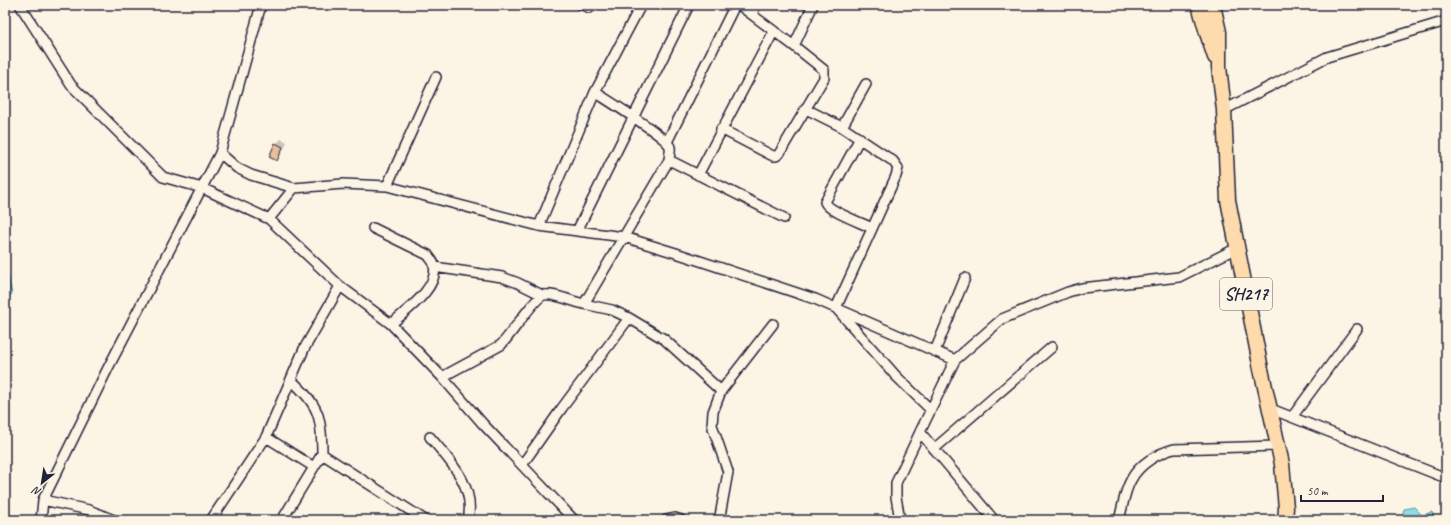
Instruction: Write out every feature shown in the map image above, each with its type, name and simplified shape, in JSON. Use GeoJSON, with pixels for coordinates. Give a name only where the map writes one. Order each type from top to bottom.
{"type":"FeatureCollection","features":[{"type":"Feature","properties":{"kind":"main road","name":"SH217"},"geometry":{"type":"LineString","coordinates":[[1199,5],[1219,67]]}},
{"type":"Feature","properties":{"kind":"main road","name":"SH217"},"geometry":{"type":"LineString","coordinates":[[1213,5],[1219,32],[1219,67],[1224,110],[1228,200],[1261,369],[1271,409],[1283,471],[1286,508],[1285,520]]}},
{"type":"Feature","properties":{"kind":"street"},"geometry":{"type":"LineString","coordinates":[[20,5],[71,85],[163,177],[202,188],[269,219],[340,286],[391,324],[574,520]]}},
{"type":"Feature","properties":{"kind":"street"},"geometry":{"type":"LineString","coordinates":[[41,520],[43,500],[108,368],[220,153],[261,5]]}},
{"type":"Feature","properties":{"kind":"street"},"geometry":{"type":"LineString","coordinates":[[582,5],[590,8],[592,5]]}},
{"type":"Feature","properties":{"kind":"street"},"geometry":{"type":"LineString","coordinates":[[539,226],[595,92],[641,5]]}},
{"type":"Feature","properties":{"kind":"street"},"geometry":{"type":"LineString","coordinates":[[577,231],[689,5]]}},
{"type":"Feature","properties":{"kind":"street"},"geometry":{"type":"LineString","coordinates":[[667,142],[735,5]]}},
{"type":"Feature","properties":{"kind":"street"},"geometry":{"type":"LineString","coordinates":[[721,129],[773,156],[776,156],[779,154],[824,78],[824,70],[739,5]]}},
{"type":"Feature","properties":{"kind":"street"},"geometry":{"type":"LineString","coordinates":[[751,14],[757,5]]}},
{"type":"Feature","properties":{"kind":"street"},"geometry":{"type":"LineString","coordinates":[[794,46],[813,5]]}},
{"type":"Feature","properties":{"kind":"street"},"geometry":{"type":"LineString","coordinates":[[1224,110],[1327,57],[1446,21]]}},
{"type":"Feature","properties":{"kind":"street"},"geometry":{"type":"LineString","coordinates":[[698,175],[774,31]]}},
{"type":"Feature","properties":{"kind":"street"},"geometry":{"type":"LineString","coordinates":[[387,186],[436,77]]}},
{"type":"Feature","properties":{"kind":"street"},"geometry":{"type":"LineString","coordinates":[[842,127],[866,84]]}},
{"type":"Feature","properties":{"kind":"street"},"geometry":{"type":"LineString","coordinates":[[584,304],[669,160],[670,147],[667,142],[633,117],[595,92]]}},
{"type":"Feature","properties":{"kind":"street"},"geometry":{"type":"LineString","coordinates":[[806,109],[860,138],[893,161],[898,168],[896,176],[836,308]]}},
{"type":"Feature","properties":{"kind":"street"},"geometry":{"type":"LineString","coordinates":[[860,138],[825,202],[827,206],[834,210],[872,228]]}},
{"type":"Feature","properties":{"kind":"street"},"geometry":{"type":"LineString","coordinates":[[220,153],[237,168],[251,175],[294,188],[343,184],[387,186],[539,226],[624,237],[815,299],[955,360]]}},
{"type":"Feature","properties":{"kind":"street"},"geometry":{"type":"LineString","coordinates":[[669,160],[784,218]]}},
{"type":"Feature","properties":{"kind":"street"},"geometry":{"type":"LineString","coordinates":[[269,219],[294,188]]}},
{"type":"Feature","properties":{"kind":"street"},"geometry":{"type":"LineString","coordinates":[[373,228],[428,255],[433,262],[434,267],[433,279],[430,286],[419,299],[391,324]]}},
{"type":"Feature","properties":{"kind":"street"},"geometry":{"type":"LineString","coordinates":[[900,520],[896,497],[896,483],[955,360],[1002,320],[1061,295],[1082,288],[1178,277],[1238,248]]}},
{"type":"Feature","properties":{"kind":"street"},"geometry":{"type":"LineString","coordinates":[[434,267],[502,277],[542,295],[550,295],[612,310],[629,318],[664,339],[721,391]]}},
{"type":"Feature","properties":{"kind":"street"},"geometry":{"type":"LineString","coordinates":[[935,351],[965,278]]}},
{"type":"Feature","properties":{"kind":"street"},"geometry":{"type":"LineString","coordinates":[[211,520],[266,438],[304,349],[340,286]]}},
{"type":"Feature","properties":{"kind":"street"},"geometry":{"type":"LineString","coordinates":[[442,377],[501,345],[542,295]]}},
{"type":"Feature","properties":{"kind":"street"},"geometry":{"type":"LineString","coordinates":[[836,308],[896,376],[931,410]]}},
{"type":"Feature","properties":{"kind":"street"},"geometry":{"type":"LineString","coordinates":[[522,465],[562,408],[629,318]]}},
{"type":"Feature","properties":{"kind":"street"},"geometry":{"type":"LineString","coordinates":[[718,520],[728,472],[712,425],[713,412],[721,391],[773,324]]}},
{"type":"Feature","properties":{"kind":"street"},"geometry":{"type":"LineString","coordinates":[[1292,417],[1357,329]]}},
{"type":"Feature","properties":{"kind":"street"},"geometry":{"type":"LineString","coordinates":[[934,449],[1052,347]]}},
{"type":"Feature","properties":{"kind":"street"},"geometry":{"type":"LineString","coordinates":[[282,520],[322,454],[321,428],[317,410],[306,394],[291,380]]}},
{"type":"Feature","properties":{"kind":"street"},"geometry":{"type":"LineString","coordinates":[[1271,409],[1446,478]]}},
{"type":"Feature","properties":{"kind":"street"},"geometry":{"type":"LineString","coordinates":[[920,432],[994,520]]}},
{"type":"Feature","properties":{"kind":"street"},"geometry":{"type":"LineString","coordinates":[[430,437],[454,466],[465,484],[469,498],[468,520]]}},
{"type":"Feature","properties":{"kind":"street"},"geometry":{"type":"LineString","coordinates":[[266,438],[314,467]]}},
{"type":"Feature","properties":{"kind":"street"},"geometry":{"type":"LineString","coordinates":[[1120,520],[1130,481],[1136,472],[1162,452],[1174,448],[1278,446]]}},
{"type":"Feature","properties":{"kind":"street"},"geometry":{"type":"LineString","coordinates":[[322,454],[425,520]]}},
{"type":"Feature","properties":{"kind":"street"},"geometry":{"type":"LineString","coordinates":[[43,500],[89,510],[114,520]]}},
{"type":"Feature","properties":{"kind":"street"},"geometry":{"type":"LineString","coordinates":[[666,520],[675,518],[681,520]]}},
{"type":"Feature","properties":{"kind":"water"},"geometry":{"type":"Polygon","coordinates":[[[5,263],[12,294],[5,299],[5,263]]]}},
{"type":"Feature","properties":{"kind":"water"},"geometry":{"type":"Polygon","coordinates":[[[1414,507],[1422,515],[1432,512],[1435,520],[1402,520],[1404,509],[1414,507]]]}},
{"type":"Feature","properties":{"kind":"building"},"geometry":{"type":"Polygon","coordinates":[[[275,143],[283,147],[277,161],[269,157],[275,143]]]}}]}
